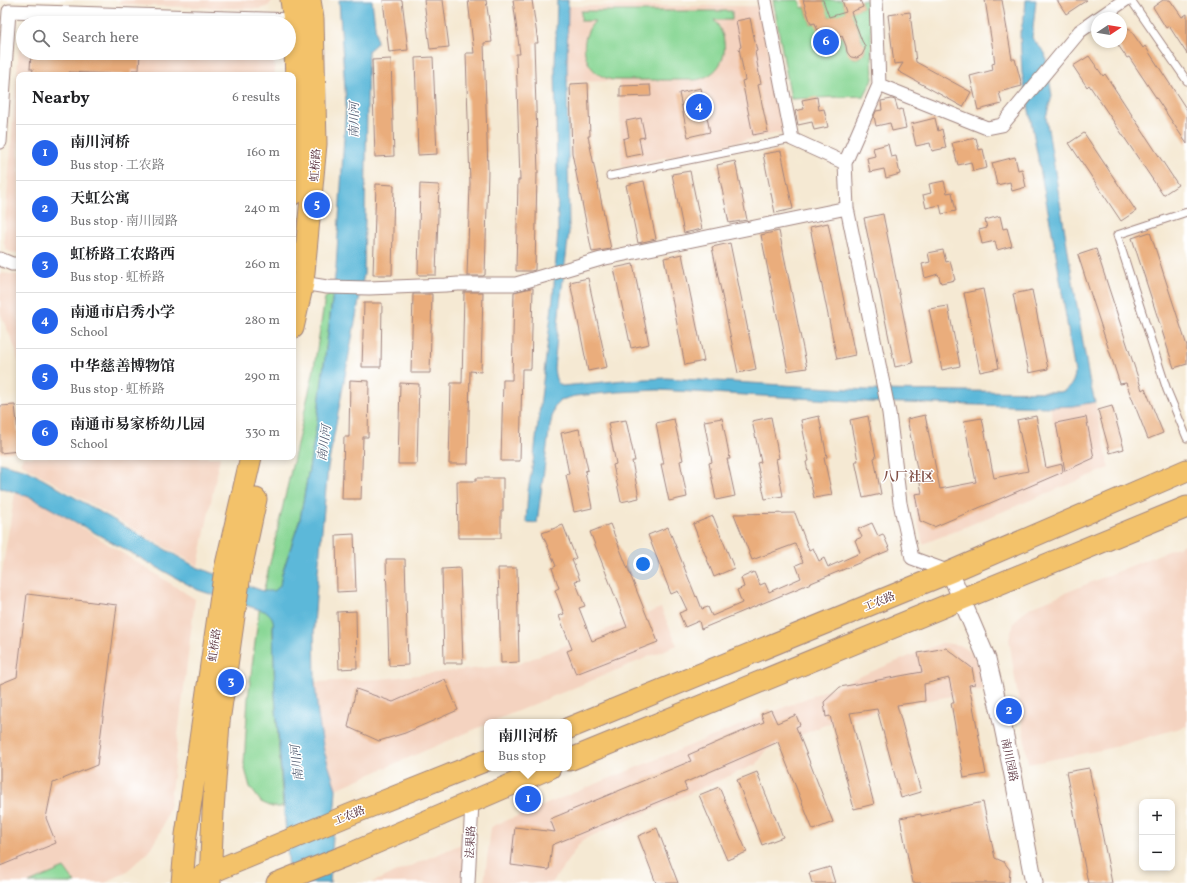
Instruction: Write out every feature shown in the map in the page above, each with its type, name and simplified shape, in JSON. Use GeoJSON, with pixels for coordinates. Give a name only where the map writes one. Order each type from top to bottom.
{"type":"FeatureCollection","features":[{"type":"Feature","properties":{"kind":"main road","name":"虹桥路"},"geometry":{"type":"LineString","coordinates":[[296,301],[316,144],[313,19],[310,0]]}},
{"type":"Feature","properties":{"kind":"main road","name":"虹桥路"},"geometry":{"type":"LineString","coordinates":[[295,60],[295,72]]}},
{"type":"Feature","properties":{"kind":"main road","name":"虹桥路"},"geometry":{"type":"LineString","coordinates":[[296,90],[298,143],[296,163]]}},
{"type":"Feature","properties":{"kind":"main road","name":"虹桥路"},"geometry":{"type":"LineString","coordinates":[[211,878],[213,812],[228,606],[232,571],[250,460]]}},
{"type":"Feature","properties":{"kind":"main road","name":"虹桥路"},"geometry":{"type":"LineString","coordinates":[[232,571],[264,460]]}},
{"type":"Feature","properties":{"kind":"main road","name":"工农路"},"geometry":{"type":"LineString","coordinates":[[572,727],[950,572],[1187,470]]}},
{"type":"Feature","properties":{"kind":"main road"},"geometry":{"type":"LineString","coordinates":[[572,759],[1187,507]]}},
{"type":"Feature","properties":{"kind":"main road","name":"虹桥路"},"geometry":{"type":"LineString","coordinates":[[182,883],[186,835],[228,606]]}},
{"type":"Feature","properties":{"kind":"main road","name":"工农路"},"geometry":{"type":"LineString","coordinates":[[187,883],[211,878],[278,844],[484,761]]}},
{"type":"Feature","properties":{"kind":"main road"},"geometry":{"type":"LineString","coordinates":[[277,883],[350,854],[543,771]]}},
{"type":"Feature","properties":{"kind":"street"},"geometry":{"type":"LineString","coordinates":[[765,0],[792,139],[845,163]]}},
{"type":"Feature","properties":{"kind":"street"},"geometry":{"type":"LineString","coordinates":[[876,0],[879,85],[845,163],[847,208],[888,408],[900,503],[912,558],[950,572]]}},
{"type":"Feature","properties":{"kind":"street"},"geometry":{"type":"LineString","coordinates":[[1108,12],[1125,0]]}},
{"type":"Feature","properties":{"kind":"street"},"geometry":{"type":"LineString","coordinates":[[0,142],[9,11],[293,10]]}},
{"type":"Feature","properties":{"kind":"street"},"geometry":{"type":"LineString","coordinates":[[879,85],[987,128],[1002,125],[1080,31],[1091,24]]}},
{"type":"Feature","properties":{"kind":"street"},"geometry":{"type":"LineString","coordinates":[[298,283],[327,287],[369,288],[458,284],[516,284],[601,258],[847,208]]}},
{"type":"Feature","properties":{"kind":"street"},"geometry":{"type":"LineString","coordinates":[[0,259],[16,264]]}},
{"type":"Feature","properties":{"kind":"street","name":"南川园路"},"geometry":{"type":"LineString","coordinates":[[950,572],[987,659],[1000,713],[1034,883]]}},
{"type":"Feature","properties":{"kind":"street","name":"法果路"},"geometry":{"type":"LineString","coordinates":[[468,883],[472,802]]}},
{"type":"Feature","properties":{"kind":"lane"},"geometry":{"type":"LineString","coordinates":[[1131,0],[1187,81]]}},
{"type":"Feature","properties":{"kind":"lane"},"geometry":{"type":"LineString","coordinates":[[610,176],[792,139]]}},
{"type":"Feature","properties":{"kind":"lane"},"geometry":{"type":"LineString","coordinates":[[1187,212],[1117,235],[1167,390],[1187,438]]}},
{"type":"Feature","properties":{"kind":"shaded area"},"geometry":{"type":"Polygon","coordinates":[[[120,0],[272,1],[268,6],[260,9],[120,5],[120,0]]]}},
{"type":"Feature","properties":{"kind":"shaded area"},"geometry":{"type":"Polygon","coordinates":[[[567,6],[760,6],[783,132],[622,167],[619,81],[567,82],[567,6]]]}},
{"type":"Feature","properties":{"kind":"shaded area"},"geometry":{"type":"Polygon","coordinates":[[[18,60],[274,60],[275,72],[17,72],[18,60]]]}},
{"type":"Feature","properties":{"kind":"shaded area"},"geometry":{"type":"Polygon","coordinates":[[[16,86],[16,253],[10,252],[6,249],[4,235],[16,86]]]}},
{"type":"Feature","properties":{"kind":"shaded area"},"geometry":{"type":"Polygon","coordinates":[[[0,273],[16,275],[16,350],[0,312],[0,273]]]}},
{"type":"Feature","properties":{"kind":"shaded area"},"geometry":{"type":"Polygon","coordinates":[[[1095,402],[1109,468],[923,544],[911,492],[1062,463],[1050,407],[1073,406],[1095,402]]]}},
{"type":"Feature","properties":{"kind":"shaded area"},"geometry":{"type":"Polygon","coordinates":[[[22,460],[219,460],[198,566],[20,463],[22,460]]]}},
{"type":"Feature","properties":{"kind":"shaded area"},"geometry":{"type":"Polygon","coordinates":[[[15,493],[35,498],[195,599],[169,808],[161,831],[148,852],[127,871],[106,883],[75,883],[63,868],[29,883],[0,883],[0,583],[15,493]]]}},
{"type":"Feature","properties":{"kind":"shaded area"},"geometry":{"type":"Polygon","coordinates":[[[1187,543],[1187,726],[1107,749],[1028,764],[1009,639],[1014,623],[1021,614],[1031,607],[1187,543]]]}},
{"type":"Feature","properties":{"kind":"shaded area"},"geometry":{"type":"Polygon","coordinates":[[[661,608],[677,645],[498,719],[484,719],[484,725],[336,789],[324,751],[318,716],[315,682],[380,679],[518,664],[661,608]]]}},
{"type":"Feature","properties":{"kind":"shaded area"},"geometry":{"type":"Polygon","coordinates":[[[942,643],[960,645],[976,656],[983,690],[903,705],[832,722],[766,750],[757,764],[582,840],[552,883],[484,883],[491,828],[493,826],[942,643]]]}},
{"type":"Feature","properties":{"kind":"shaded area"},"geometry":{"type":"Polygon","coordinates":[[[466,842],[465,883],[371,883],[466,842]]]}},
{"type":"Feature","properties":{"kind":"green space"},"geometry":{"type":"Polygon","coordinates":[[[773,0],[799,0],[802,8],[805,7],[811,24],[815,23],[842,36],[849,55],[856,58],[860,57],[865,49],[853,16],[829,17],[819,0],[842,0],[847,13],[863,7],[860,0],[868,0],[870,5],[873,79],[864,96],[791,99],[773,0]]]}},
{"type":"Feature","properties":{"kind":"green space"},"geometry":{"type":"Polygon","coordinates":[[[581,11],[732,11],[732,20],[714,20],[723,36],[724,54],[716,69],[709,75],[694,80],[615,80],[600,75],[588,62],[584,46],[589,29],[595,21],[581,21],[581,11]]]}},
{"type":"Feature","properties":{"kind":"green space"},"geometry":{"type":"Polygon","coordinates":[[[333,292],[316,429],[300,519],[282,574],[273,628],[275,695],[283,807],[272,807],[261,802],[250,787],[244,765],[248,698],[259,611],[293,460],[296,460],[296,449],[313,374],[325,298],[333,292]]]}},
{"type":"Feature","properties":{"kind":"green space"},"geometry":{"type":"Polygon","coordinates":[[[64,868],[75,883],[29,883],[64,868]]]}},
{"type":"Feature","properties":{"kind":"water","name":"南川河"},"geometry":{"type":"Polygon","coordinates":[[[339,0],[372,0],[377,43],[368,51],[364,274],[328,467],[314,625],[315,682],[318,716],[324,751],[336,789],[330,883],[290,883],[275,695],[273,619],[271,616],[267,612],[198,590],[32,498],[0,488],[0,463],[27,470],[196,567],[263,591],[274,591],[280,585],[282,574],[300,519],[316,429],[336,268],[346,104],[339,0]]]}},
{"type":"Feature","properties":{"kind":"water"},"geometry":{"type":"Polygon","coordinates":[[[557,0],[568,0],[567,69],[569,232],[554,368],[556,378],[562,386],[666,378],[866,390],[1060,392],[1068,388],[1074,380],[1075,373],[1055,248],[1022,73],[1020,34],[1026,0],[1036,0],[1032,38],[1045,53],[1052,96],[1046,117],[1089,379],[1095,402],[1073,406],[1050,407],[868,402],[658,390],[575,396],[561,400],[554,407],[549,432],[537,523],[526,522],[528,491],[534,456],[553,298],[558,231],[555,68],[557,0]]]}},
{"type":"Feature","properties":{"kind":"building"},"geometry":{"type":"Polygon","coordinates":[[[383,0],[402,0],[408,50],[389,52],[383,0]]]}},
{"type":"Feature","properties":{"kind":"building"},"geometry":{"type":"Polygon","coordinates":[[[424,0],[443,0],[449,47],[430,49],[424,0]]]}},
{"type":"Feature","properties":{"kind":"building"},"geometry":{"type":"Polygon","coordinates":[[[468,0],[486,0],[492,42],[484,43],[488,171],[485,275],[483,276],[467,276],[470,184],[466,53],[474,53],[468,0]]]}},
{"type":"Feature","properties":{"kind":"building"},"geometry":{"type":"Polygon","coordinates":[[[513,0],[532,0],[538,43],[534,43],[538,173],[535,270],[531,271],[516,271],[518,180],[520,180],[516,54],[520,54],[513,0]]]}},
{"type":"Feature","properties":{"kind":"building"},"geometry":{"type":"Polygon","coordinates":[[[803,0],[823,0],[829,17],[846,12],[842,0],[860,0],[863,7],[851,12],[865,46],[862,55],[857,58],[851,57],[847,52],[842,36],[822,43],[815,23],[811,24],[803,0]]]}},
{"type":"Feature","properties":{"kind":"building"},"geometry":{"type":"Polygon","coordinates":[[[985,0],[1002,0],[1012,59],[1015,59],[1022,86],[999,92],[1002,104],[978,110],[970,76],[993,70],[992,64],[995,63],[985,0]]]}},
{"type":"Feature","properties":{"kind":"building"},"geometry":{"type":"Polygon","coordinates":[[[1057,0],[1087,0],[1066,14],[1057,0]]]}},
{"type":"Feature","properties":{"kind":"building"},"geometry":{"type":"Polygon","coordinates":[[[1163,0],[1170,0],[1182,17],[1187,14],[1187,54],[1169,26],[1166,28],[1153,7],[1163,0]]]}},
{"type":"Feature","properties":{"kind":"building"},"geometry":{"type":"Polygon","coordinates":[[[910,12],[916,62],[971,92],[963,107],[898,71],[903,63],[894,64],[888,15],[910,12]]]}},
{"type":"Feature","properties":{"kind":"building"},"geometry":{"type":"Polygon","coordinates":[[[750,18],[757,51],[755,52],[761,84],[758,85],[768,132],[753,135],[742,81],[745,80],[736,21],[750,18]]]}},
{"type":"Feature","properties":{"kind":"building"},"geometry":{"type":"Polygon","coordinates":[[[1129,28],[1143,48],[1145,46],[1187,110],[1187,144],[1129,57],[1127,58],[1120,48],[1127,48],[1127,29],[1129,28]]]}},
{"type":"Feature","properties":{"kind":"building"},"geometry":{"type":"Polygon","coordinates":[[[1089,56],[1103,76],[1105,74],[1178,185],[1163,195],[1089,85],[1087,87],[1073,66],[1089,56]]]}},
{"type":"Feature","properties":{"kind":"building"},"geometry":{"type":"Polygon","coordinates":[[[433,57],[437,154],[418,155],[415,58],[433,57]]]}},
{"type":"Feature","properties":{"kind":"building"},"geometry":{"type":"Polygon","coordinates":[[[391,59],[394,156],[375,157],[372,60],[391,59]]]}},
{"type":"Feature","properties":{"kind":"building"},"geometry":{"type":"Polygon","coordinates":[[[31,60],[140,60],[139,70],[132,70],[132,72],[32,72],[33,69],[30,69],[31,60]]]}},
{"type":"Feature","properties":{"kind":"building"},"geometry":{"type":"Polygon","coordinates":[[[588,83],[590,136],[588,136],[611,249],[592,252],[572,153],[570,84],[588,83]]]}},
{"type":"Feature","properties":{"kind":"building"},"geometry":{"type":"Polygon","coordinates":[[[650,85],[651,96],[620,97],[620,86],[650,85]]]}},
{"type":"Feature","properties":{"kind":"building"},"geometry":{"type":"Polygon","coordinates":[[[701,88],[710,132],[688,137],[679,93],[701,88]]]}},
{"type":"Feature","properties":{"kind":"building"},"geometry":{"type":"Polygon","coordinates":[[[817,97],[819,110],[824,109],[828,127],[814,130],[812,122],[798,125],[795,111],[804,109],[802,100],[817,97]]]}},
{"type":"Feature","properties":{"kind":"building"},"geometry":{"type":"Polygon","coordinates":[[[892,99],[895,100],[898,110],[902,109],[906,128],[892,131],[890,123],[876,126],[874,116],[876,111],[882,110],[881,101],[892,99]]]}},
{"type":"Feature","properties":{"kind":"building"},"geometry":{"type":"Polygon","coordinates":[[[641,118],[645,137],[639,138],[642,154],[626,157],[623,139],[629,137],[626,121],[641,118]]]}},
{"type":"Feature","properties":{"kind":"building"},"geometry":{"type":"Polygon","coordinates":[[[935,118],[938,131],[942,129],[946,148],[932,151],[930,143],[916,146],[911,124],[935,118]]]}},
{"type":"Feature","properties":{"kind":"building"},"geometry":{"type":"Polygon","coordinates":[[[1084,133],[1136,211],[1121,221],[1069,143],[1084,133]]]}},
{"type":"Feature","properties":{"kind":"building"},"geometry":{"type":"Polygon","coordinates":[[[976,138],[979,150],[983,149],[987,168],[973,171],[971,162],[958,165],[952,143],[976,138]]]}},
{"type":"Feature","properties":{"kind":"building"},"geometry":{"type":"Polygon","coordinates":[[[888,144],[891,157],[896,156],[900,174],[886,178],[884,169],[870,172],[867,158],[875,156],[873,148],[888,144]]]}},
{"type":"Feature","properties":{"kind":"building"},"geometry":{"type":"Polygon","coordinates":[[[781,151],[793,209],[775,213],[763,154],[781,151]]]}},
{"type":"Feature","properties":{"kind":"building"},"geometry":{"type":"Polygon","coordinates":[[[1015,157],[1018,170],[1022,169],[1026,187],[1012,191],[1010,182],[997,185],[992,163],[1015,157]]]}},
{"type":"Feature","properties":{"kind":"building"},"geometry":{"type":"Polygon","coordinates":[[[735,161],[747,220],[729,223],[717,165],[735,161]]]}},
{"type":"Feature","properties":{"kind":"building"},"geometry":{"type":"Polygon","coordinates":[[[690,171],[702,229],[684,233],[672,174],[690,171]]]}},
{"type":"Feature","properties":{"kind":"building"},"geometry":{"type":"Polygon","coordinates":[[[644,181],[656,239],[638,243],[626,185],[644,181]]]}},
{"type":"Feature","properties":{"kind":"building"},"geometry":{"type":"Polygon","coordinates":[[[944,181],[947,193],[952,192],[956,211],[942,214],[940,205],[926,208],[923,195],[931,193],[929,184],[944,181]]]}},
{"type":"Feature","properties":{"kind":"building"},"geometry":{"type":"Polygon","coordinates":[[[376,184],[394,185],[392,275],[373,275],[376,184]]]}},
{"type":"Feature","properties":{"kind":"building"},"geometry":{"type":"Polygon","coordinates":[[[420,184],[439,185],[436,275],[418,275],[420,184]]]}},
{"type":"Feature","properties":{"kind":"building"},"geometry":{"type":"Polygon","coordinates":[[[883,214],[913,363],[895,367],[864,218],[883,214]]]}},
{"type":"Feature","properties":{"kind":"building"},"geometry":{"type":"Polygon","coordinates":[[[1000,216],[1003,229],[1007,228],[1012,246],[997,250],[995,241],[982,244],[979,230],[987,228],[985,220],[1000,216]]]}},
{"type":"Feature","properties":{"kind":"building"},"geometry":{"type":"Polygon","coordinates":[[[828,223],[855,355],[837,359],[810,227],[828,223]]]}},
{"type":"Feature","properties":{"kind":"building"},"geometry":{"type":"Polygon","coordinates":[[[779,231],[807,368],[788,371],[761,235],[779,231]]]}},
{"type":"Feature","properties":{"kind":"building"},"geometry":{"type":"Polygon","coordinates":[[[1150,232],[1187,346],[1187,364],[1174,368],[1132,238],[1150,232]]]}},
{"type":"Feature","properties":{"kind":"building"},"geometry":{"type":"Polygon","coordinates":[[[730,243],[756,369],[738,373],[712,247],[730,243]]]}},
{"type":"Feature","properties":{"kind":"building"},"geometry":{"type":"Polygon","coordinates":[[[1096,249],[1142,390],[1145,388],[1163,433],[1148,439],[1126,383],[1120,384],[1078,255],[1096,249]]]}},
{"type":"Feature","properties":{"kind":"building"},"geometry":{"type":"Polygon","coordinates":[[[943,250],[946,262],[950,261],[955,280],[941,283],[938,274],[925,278],[922,264],[930,262],[928,253],[943,250]]]}},
{"type":"Feature","properties":{"kind":"building"},"geometry":{"type":"Polygon","coordinates":[[[682,254],[704,361],[685,365],[664,258],[682,254]]]}},
{"type":"Feature","properties":{"kind":"building"},"geometry":{"type":"Polygon","coordinates":[[[633,264],[649,344],[631,348],[614,268],[633,264]]]}},
{"type":"Feature","properties":{"kind":"building"},"geometry":{"type":"Polygon","coordinates":[[[588,278],[607,367],[588,371],[570,282],[588,278]]]}},
{"type":"Feature","properties":{"kind":"building"},"geometry":{"type":"Polygon","coordinates":[[[533,288],[531,369],[522,369],[520,461],[501,461],[503,380],[512,380],[514,292],[533,288]]]}},
{"type":"Feature","properties":{"kind":"building"},"geometry":{"type":"Polygon","coordinates":[[[983,289],[999,368],[980,372],[964,293],[983,289]]]}},
{"type":"Feature","properties":{"kind":"building"},"geometry":{"type":"Polygon","coordinates":[[[1032,290],[1048,369],[1029,373],[1013,294],[1032,290]]]}},
{"type":"Feature","properties":{"kind":"building"},"geometry":{"type":"Polygon","coordinates":[[[464,292],[483,292],[481,372],[470,371],[468,464],[449,464],[451,383],[462,383],[464,292]]]}},
{"type":"Feature","properties":{"kind":"building"},"geometry":{"type":"Polygon","coordinates":[[[413,294],[432,294],[430,373],[411,373],[413,294]]]}},
{"type":"Feature","properties":{"kind":"building"},"geometry":{"type":"Polygon","coordinates":[[[364,303],[382,303],[381,367],[362,367],[364,303]]]}},
{"type":"Feature","properties":{"kind":"building"},"geometry":{"type":"Polygon","coordinates":[[[948,306],[960,366],[942,370],[929,309],[948,306]]]}},
{"type":"Feature","properties":{"kind":"building"},"geometry":{"type":"Polygon","coordinates":[[[350,380],[369,381],[368,437],[363,437],[361,499],[342,499],[344,437],[349,437],[350,380]]]}},
{"type":"Feature","properties":{"kind":"building"},"geometry":{"type":"Polygon","coordinates":[[[400,383],[419,384],[417,464],[398,464],[400,383]]]}},
{"type":"Feature","properties":{"kind":"building"},"geometry":{"type":"Polygon","coordinates":[[[15,405],[16,451],[0,453],[0,406],[15,405]]]}},
{"type":"Feature","properties":{"kind":"building"},"geometry":{"type":"Polygon","coordinates":[[[1112,406],[1124,449],[1110,453],[1098,410],[1112,406]]]}},
{"type":"Feature","properties":{"kind":"building"},"geometry":{"type":"Polygon","coordinates":[[[925,415],[940,489],[976,482],[964,421],[982,418],[994,478],[1028,471],[1017,420],[1036,416],[1046,468],[1062,464],[1063,472],[934,527],[920,521],[915,494],[922,493],[907,419],[925,415]]]}},
{"type":"Feature","properties":{"kind":"building"},"geometry":{"type":"Polygon","coordinates":[[[819,416],[827,457],[824,458],[832,495],[814,498],[806,462],[809,461],[801,420],[819,416]]]}},
{"type":"Feature","properties":{"kind":"building"},"geometry":{"type":"Polygon","coordinates":[[[868,416],[881,494],[863,498],[855,461],[858,461],[850,420],[868,416]]]}},
{"type":"Feature","properties":{"kind":"building"},"geometry":{"type":"Polygon","coordinates":[[[771,417],[779,458],[776,459],[783,496],[765,499],[757,463],[761,462],[752,421],[771,417]]]}},
{"type":"Feature","properties":{"kind":"building"},"geometry":{"type":"Polygon","coordinates":[[[1086,417],[1094,458],[1065,471],[1056,423],[1086,417]]]}},
{"type":"Feature","properties":{"kind":"building"},"geometry":{"type":"Polygon","coordinates":[[[722,418],[730,459],[727,459],[735,496],[716,500],[709,463],[712,462],[704,421],[722,418]]]}},
{"type":"Feature","properties":{"kind":"building"},"geometry":{"type":"Polygon","coordinates":[[[674,419],[683,460],[680,461],[687,497],[669,501],[661,464],[664,464],[656,423],[674,419]]]}},
{"type":"Feature","properties":{"kind":"building"},"geometry":{"type":"Polygon","coordinates":[[[626,420],[635,461],[632,461],[639,498],[621,502],[613,465],[616,464],[608,423],[626,420]]]}},
{"type":"Feature","properties":{"kind":"building"},"geometry":{"type":"Polygon","coordinates":[[[579,429],[588,470],[585,471],[592,508],[574,512],[566,475],[569,474],[561,433],[579,429]]]}},
{"type":"Feature","properties":{"kind":"building"},"geometry":{"type":"Polygon","coordinates":[[[476,478],[503,478],[501,538],[458,538],[457,481],[476,481],[476,478]]]}},
{"type":"Feature","properties":{"kind":"building"},"geometry":{"type":"Polygon","coordinates":[[[795,513],[809,550],[813,548],[819,561],[824,558],[828,567],[860,553],[855,540],[862,537],[858,529],[872,523],[878,536],[883,534],[890,550],[701,629],[699,621],[685,627],[679,613],[687,610],[678,591],[671,594],[648,535],[668,527],[696,597],[697,596],[702,609],[708,607],[712,616],[742,603],[737,590],[744,587],[741,578],[754,572],[760,585],[765,583],[769,592],[801,578],[796,565],[803,562],[795,544],[752,560],[734,514],[795,513]]]}},
{"type":"Feature","properties":{"kind":"building"},"geometry":{"type":"Polygon","coordinates":[[[713,516],[734,568],[714,577],[693,524],[713,516]]]}},
{"type":"Feature","properties":{"kind":"building"},"geometry":{"type":"Polygon","coordinates":[[[610,524],[658,642],[576,674],[567,651],[572,649],[559,616],[564,614],[555,590],[559,588],[552,568],[556,566],[542,533],[563,525],[576,558],[572,560],[580,580],[575,581],[585,606],[579,608],[592,641],[627,627],[590,532],[610,524]]]}},
{"type":"Feature","properties":{"kind":"building"},"geometry":{"type":"Polygon","coordinates":[[[354,534],[356,591],[337,592],[336,535],[354,534]]]}},
{"type":"Feature","properties":{"kind":"building"},"geometry":{"type":"Polygon","coordinates":[[[386,559],[405,559],[408,665],[389,666],[386,559]]]}},
{"type":"Feature","properties":{"kind":"building"},"geometry":{"type":"Polygon","coordinates":[[[460,568],[463,663],[444,663],[442,569],[460,568]]]}},
{"type":"Feature","properties":{"kind":"building"},"geometry":{"type":"Polygon","coordinates":[[[498,568],[517,568],[519,662],[501,663],[498,568]]]}},
{"type":"Feature","properties":{"kind":"building"},"geometry":{"type":"Polygon","coordinates":[[[27,594],[117,605],[97,765],[53,783],[46,818],[56,843],[0,866],[0,684],[17,677],[27,594]]]}},
{"type":"Feature","properties":{"kind":"building"},"geometry":{"type":"Polygon","coordinates":[[[356,611],[357,668],[339,669],[337,612],[356,611]]]}},
{"type":"Feature","properties":{"kind":"building"},"geometry":{"type":"Polygon","coordinates":[[[946,648],[972,668],[975,684],[969,685],[986,774],[964,778],[951,703],[954,703],[949,678],[924,684],[925,701],[897,705],[921,792],[901,798],[877,709],[850,713],[874,804],[854,809],[830,716],[826,717],[824,702],[840,687],[922,672],[918,653],[946,648]]]}},
{"type":"Feature","properties":{"kind":"building"},"geometry":{"type":"Polygon","coordinates":[[[445,679],[458,710],[405,733],[379,741],[348,727],[356,689],[393,702],[445,679]]]}},
{"type":"Feature","properties":{"kind":"building"},"geometry":{"type":"Polygon","coordinates":[[[771,710],[777,723],[796,715],[800,725],[796,727],[833,822],[813,830],[778,742],[684,783],[687,790],[552,845],[549,870],[511,865],[515,827],[555,832],[550,819],[691,761],[688,755],[764,722],[761,714],[771,710]]]}},
{"type":"Feature","properties":{"kind":"building"},"geometry":{"type":"Polygon","coordinates":[[[1089,768],[1112,883],[1088,883],[1066,772],[1089,768]]]}},
{"type":"Feature","properties":{"kind":"building"},"geometry":{"type":"Polygon","coordinates":[[[757,772],[783,837],[762,845],[737,780],[757,772]]]}},
{"type":"Feature","properties":{"kind":"building"},"geometry":{"type":"Polygon","coordinates":[[[719,787],[747,852],[727,860],[699,795],[719,787]]]}},
{"type":"Feature","properties":{"kind":"building"},"geometry":{"type":"Polygon","coordinates":[[[983,802],[995,858],[1004,862],[1010,870],[1009,883],[913,883],[900,818],[921,814],[921,816],[983,802]]]}},
{"type":"Feature","properties":{"kind":"building"},"geometry":{"type":"Polygon","coordinates":[[[657,828],[678,883],[656,883],[638,836],[657,828]]]}},
{"type":"Feature","properties":{"kind":"building"},"geometry":{"type":"Polygon","coordinates":[[[830,867],[835,883],[812,883],[809,873],[830,867]]]}},
{"type":"Feature","properties":{"kind":"place","name":"南通市易家桥幼儿园"},"geometry":{"type":"Point","coordinates":[826,42]}},
{"type":"Feature","properties":{"kind":"place","name":"南通市启秀小学"},"geometry":{"type":"Point","coordinates":[699,107]}},
{"type":"Feature","properties":{"kind":"place","name":"中华慈善博物馆"},"geometry":{"type":"Point","coordinates":[317,205]}},
{"type":"Feature","properties":{"kind":"place","name":"虹桥路工农路西"},"geometry":{"type":"Point","coordinates":[231,682]}},
{"type":"Feature","properties":{"kind":"place","name":"天虹公寓"},"geometry":{"type":"Point","coordinates":[1009,711]}},
{"type":"Feature","properties":{"kind":"place","name":"南川河桥"},"geometry":{"type":"Point","coordinates":[528,799]}},
{"type":"Feature","properties":{"kind":"district","name":"八厂社区"},"geometry":{"type":"Point","coordinates":[908,476]}}]}
